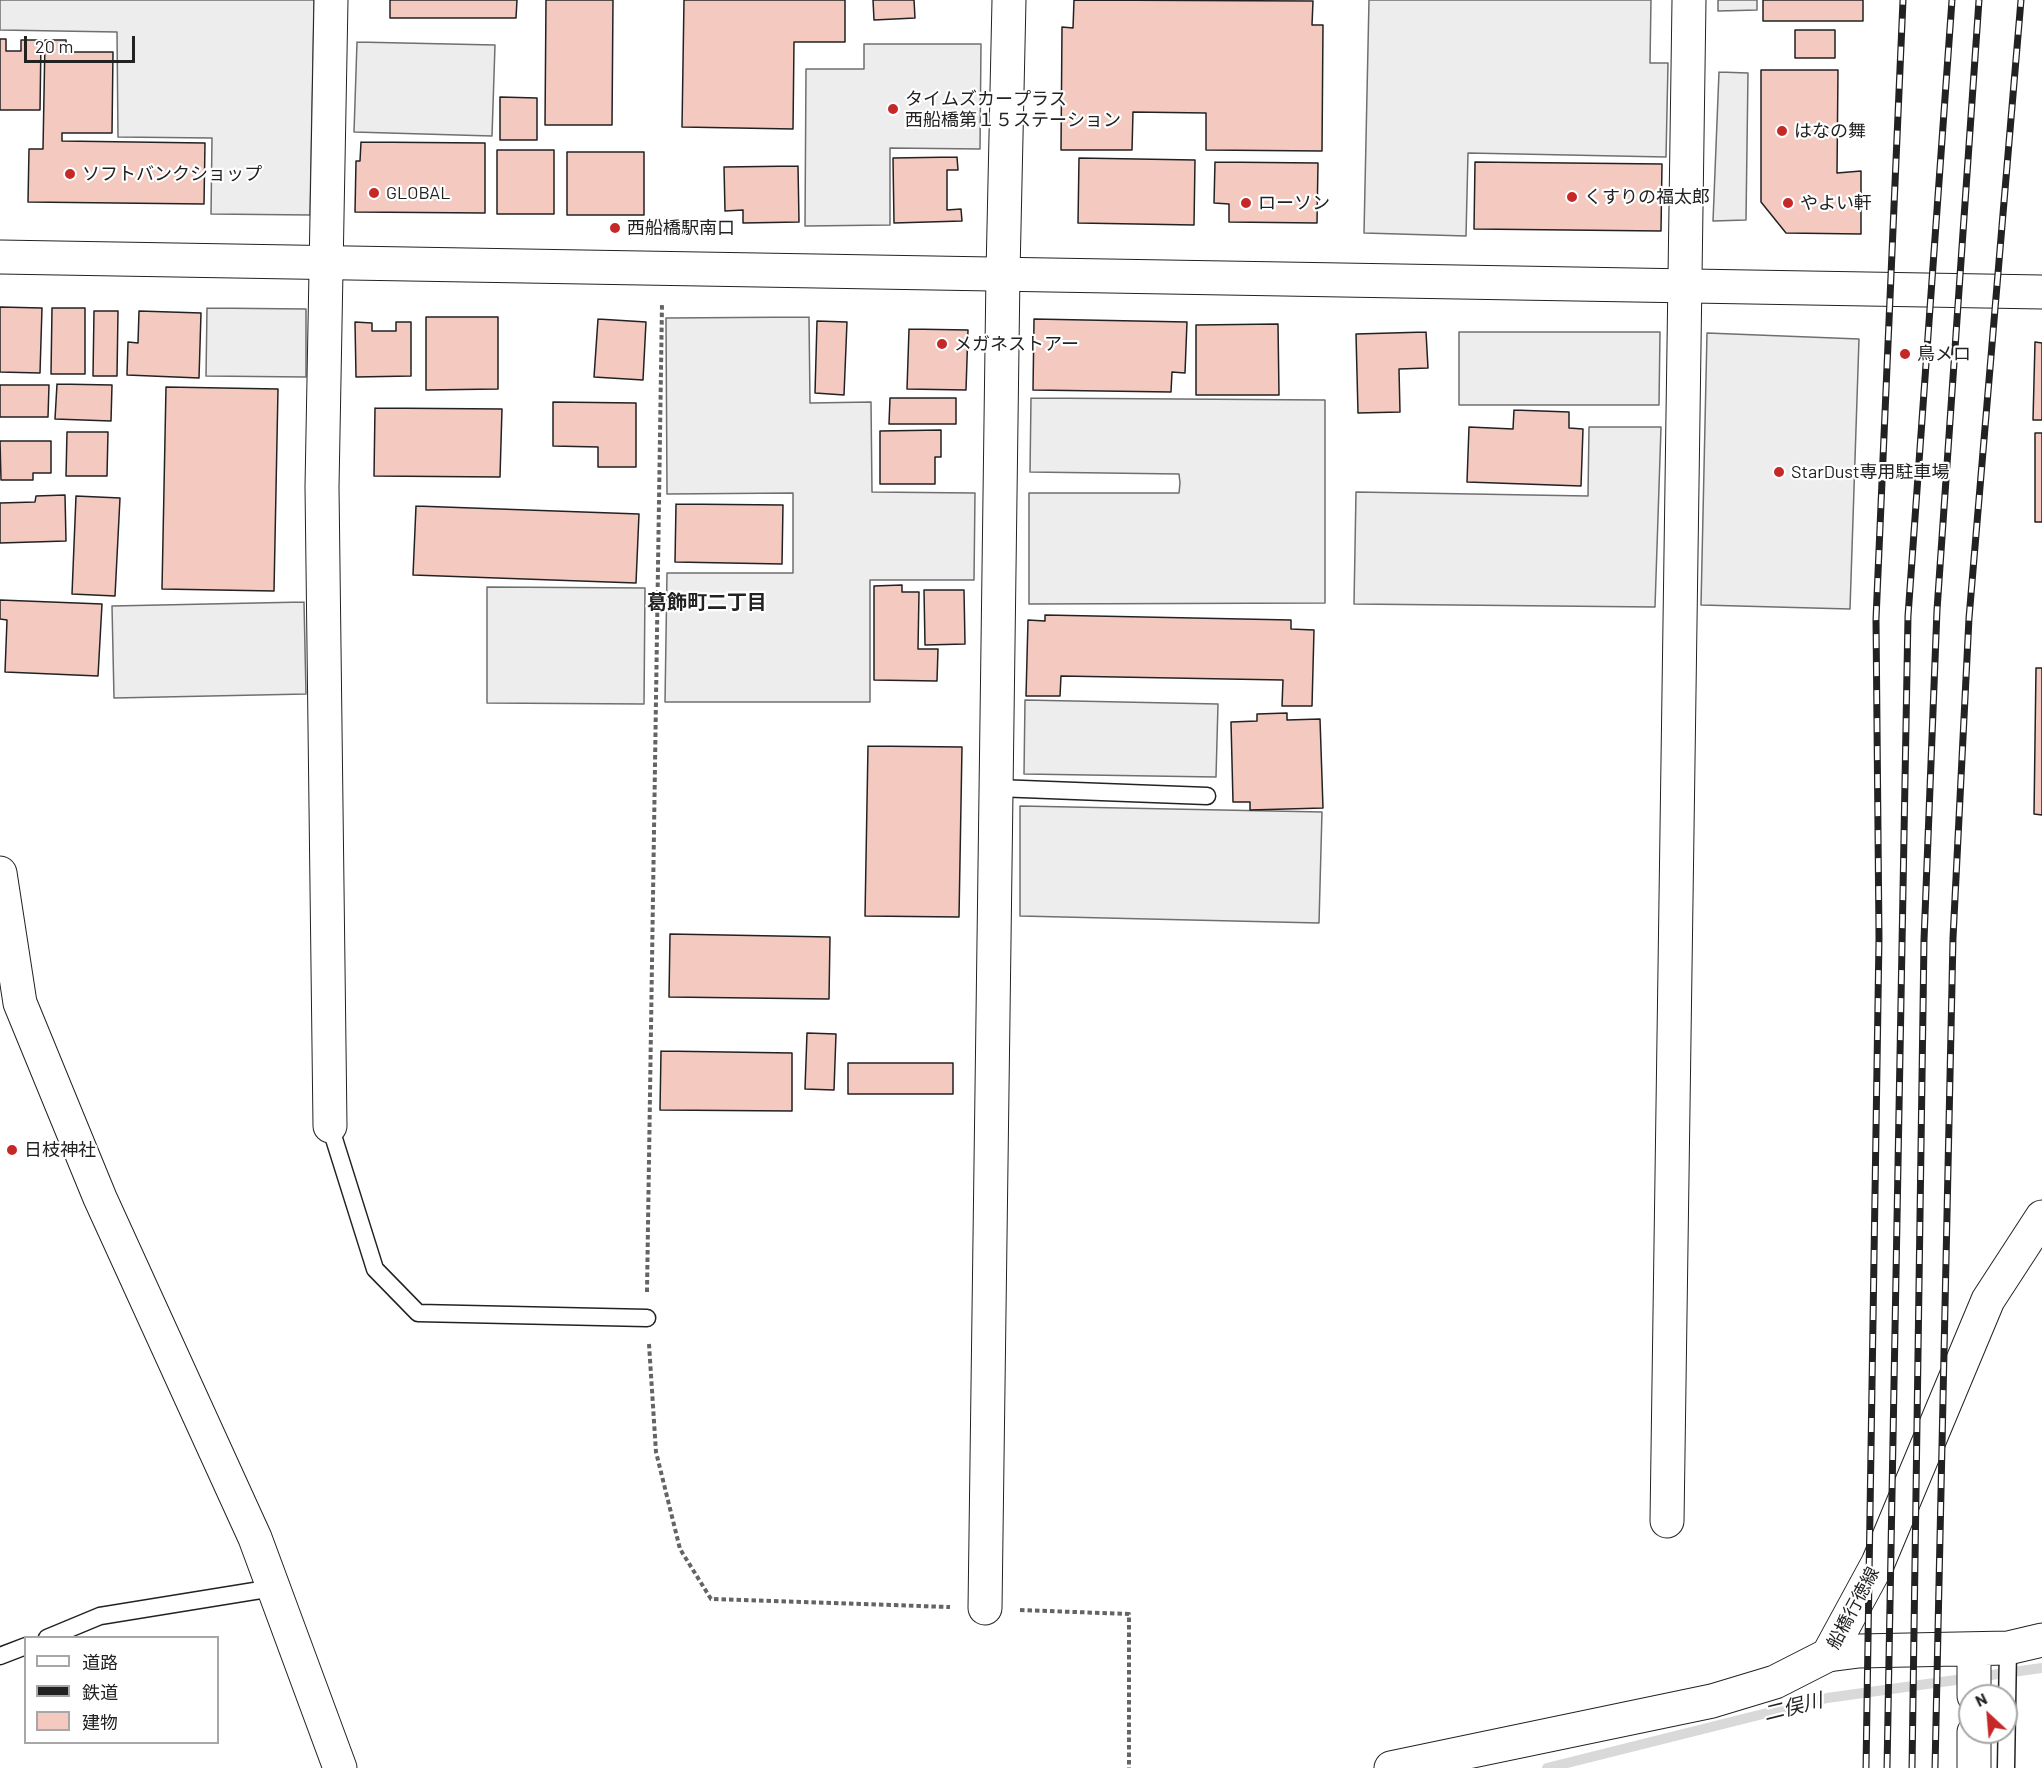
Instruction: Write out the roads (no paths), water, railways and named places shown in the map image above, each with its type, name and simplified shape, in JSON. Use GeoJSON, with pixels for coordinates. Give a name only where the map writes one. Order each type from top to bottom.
{"type":"FeatureCollection","features":[{"type":"Feature","properties":{"kind":"street"},"geometry":{"type":"LineString","coordinates":[[330,1126],[322,487],[332,0]]}},
{"type":"Feature","properties":{"kind":"street"},"geometry":{"type":"LineString","coordinates":[[985,1608],[1003,273],[1009,0]]}},
{"type":"Feature","properties":{"kind":"street"},"geometry":{"type":"LineString","coordinates":[[1667,1521],[1689,0]]}},
{"type":"Feature","properties":{"kind":"street"},"geometry":{"type":"LineString","coordinates":[[0,257],[2042,292]]}},
{"type":"Feature","properties":{"kind":"street"},"geometry":{"type":"LineString","coordinates":[[0,873],[10,1013],[100,1198],[255,1538],[340,1768]]}},
{"type":"Feature","properties":{"kind":"street","name":"船橋行徳線"},"geometry":{"type":"LineString","coordinates":[[1391,1768],[1712,1701],[1775,1683],[1828,1655],[1878,1563],[1988,1300],[2042,1217]]}},
{"type":"Feature","properties":{"kind":"street"},"geometry":{"type":"LineString","coordinates":[[1828,1655],[1859,1650],[2008,1648],[2042,1640]]}},
{"type":"Feature","properties":{"kind":"street"},"geometry":{"type":"LineString","coordinates":[[1974,1649],[1974,1684]]}},
{"type":"Feature","properties":{"kind":"street"},"geometry":{"type":"LineString","coordinates":[[1974,1744],[1974,1768]]}},
{"type":"Feature","properties":{"kind":"lane"},"geometry":{"type":"LineString","coordinates":[[996,788],[1207,796]]}},
{"type":"Feature","properties":{"kind":"lane"},"geometry":{"type":"LineString","coordinates":[[330,1126],[375,1269],[418,1313],[647,1318]]}},
{"type":"Feature","properties":{"kind":"lane"},"geometry":{"type":"LineString","coordinates":[[52,1636],[100,1616],[273,1588]]}},
{"type":"Feature","properties":{"kind":"lane"},"geometry":{"type":"LineString","coordinates":[[0,1656],[24,1647]]}},
{"type":"Feature","properties":{"kind":"lane"},"geometry":{"type":"LineString","coordinates":[[2006,1768],[2008,1648]]}},
{"type":"Feature","properties":{"kind":"waterway","name":"二俣川"},"geometry":{"type":"LineString","coordinates":[[1547,1768],[1827,1698],[2042,1668]]}},
{"type":"Feature","properties":{"kind":"railway"},"geometry":{"type":"LineString","coordinates":[[1866,1768],[1879,938],[1876,619],[1903,0]]}},
{"type":"Feature","properties":{"kind":"railway"},"geometry":{"type":"LineString","coordinates":[[1887,1768],[1908,616],[1952,0]]}},
{"type":"Feature","properties":{"kind":"railway"},"geometry":{"type":"LineString","coordinates":[[1912,1768],[1924,940],[1937,610],[1979,0]]}},
{"type":"Feature","properties":{"kind":"railway"},"geometry":{"type":"LineString","coordinates":[[1935,1768],[1953,938],[1969,618],[2021,0]]}},
{"type":"Feature","properties":{"kind":"place","name":"タイムズカープラス 西船橋第１５ステーション"},"geometry":{"type":"Point","coordinates":[893,109]}},
{"type":"Feature","properties":{"kind":"place","name":"はなの舞"},"geometry":{"type":"Point","coordinates":[1782,131]}},
{"type":"Feature","properties":{"kind":"place","name":"ソフトバンクショップ"},"geometry":{"type":"Point","coordinates":[70,174]}},
{"type":"Feature","properties":{"kind":"place","name":"GLOBAL"},"geometry":{"type":"Point","coordinates":[374,193]}},
{"type":"Feature","properties":{"kind":"place","name":"くすりの福太郎"},"geometry":{"type":"Point","coordinates":[1572,197]}},
{"type":"Feature","properties":{"kind":"place","name":"ローソン"},"geometry":{"type":"Point","coordinates":[1246,203]}},
{"type":"Feature","properties":{"kind":"place","name":"やよい軒"},"geometry":{"type":"Point","coordinates":[1788,203]}},
{"type":"Feature","properties":{"kind":"place","name":"西船橋駅南口"},"geometry":{"type":"Point","coordinates":[615,228]}},
{"type":"Feature","properties":{"kind":"place","name":"メガネストアー"},"geometry":{"type":"Point","coordinates":[942,344]}},
{"type":"Feature","properties":{"kind":"place","name":"鳥メロ"},"geometry":{"type":"Point","coordinates":[1905,354]}},
{"type":"Feature","properties":{"kind":"place","name":"StarDust専用駐車場"},"geometry":{"type":"Point","coordinates":[1779,472]}},
{"type":"Feature","properties":{"kind":"place","name":"日枝神社"},"geometry":{"type":"Point","coordinates":[12,1150]}},
{"type":"Feature","properties":{"kind":"district","name":"葛飾町二丁目"},"geometry":{"type":"Point","coordinates":[707,602]}}]}
